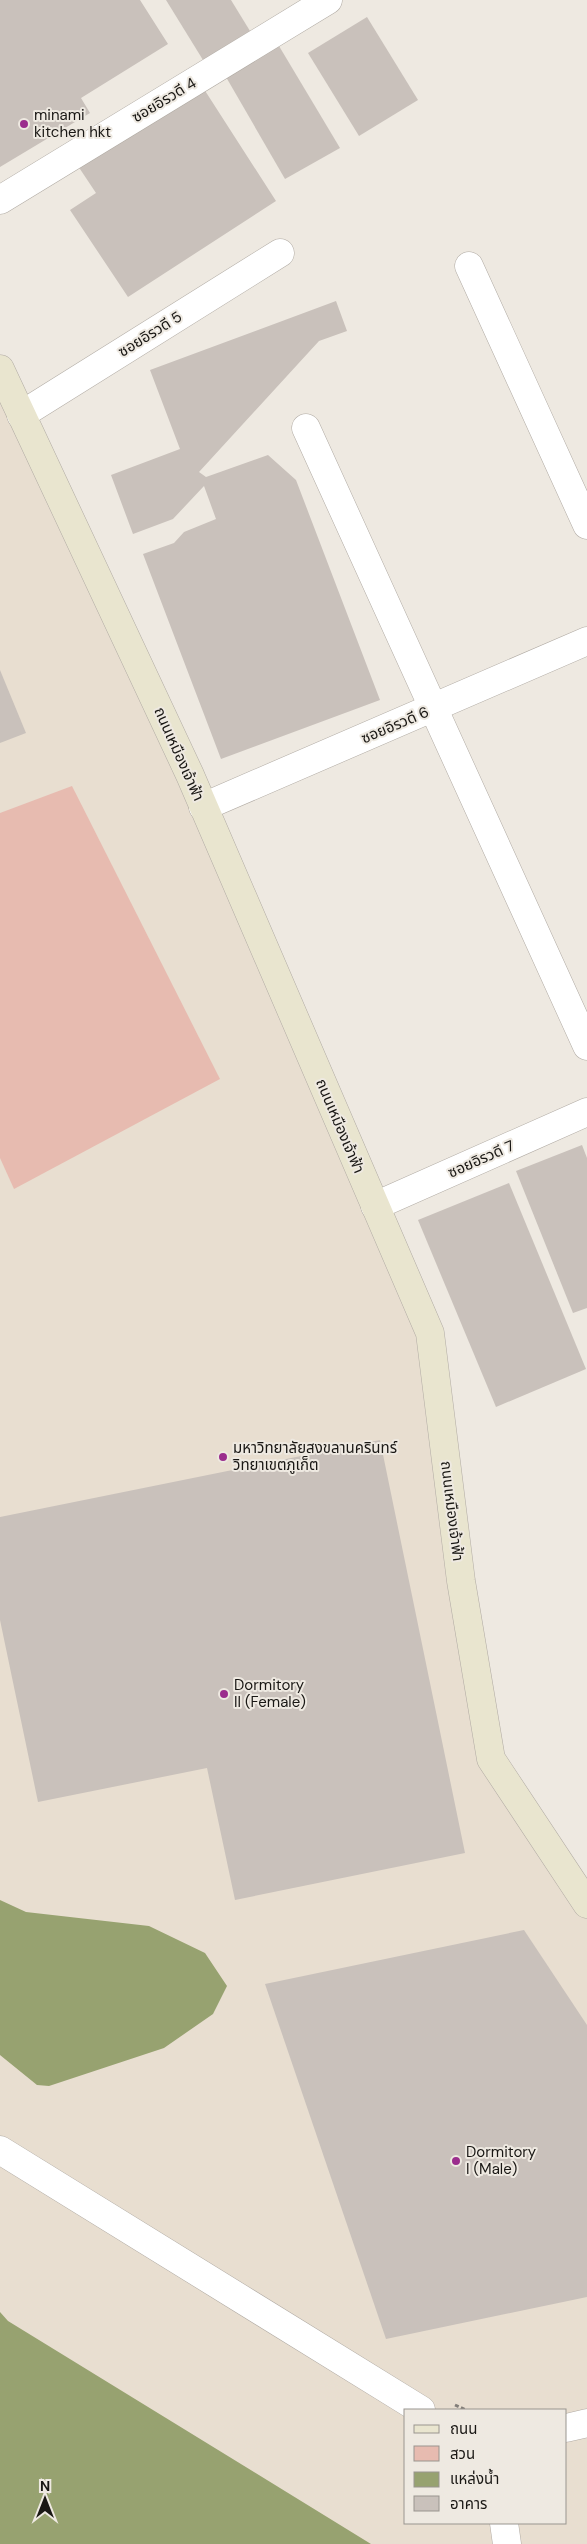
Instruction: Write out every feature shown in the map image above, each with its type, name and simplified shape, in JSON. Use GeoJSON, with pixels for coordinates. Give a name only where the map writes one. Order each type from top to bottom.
{"type":"FeatureCollection","features":[{"type":"Feature","properties":{"kind":"street","name":"ซอยอิรวดี 4"},"geometry":{"type":"LineString","coordinates":[[0,200],[328,0]]}},
{"type":"Feature","properties":{"kind":"street","name":"ซอยอิรวดี 5"},"geometry":{"type":"LineString","coordinates":[[21,415],[280,252]]}},
{"type":"Feature","properties":{"kind":"street"},"geometry":{"type":"LineString","coordinates":[[469,266],[587,525]]}},
{"type":"Feature","properties":{"kind":"street","name":"ถนนเหมืองเจ้าฟ้า"},"geometry":{"type":"LineString","coordinates":[[0,368],[190,775],[430,1333],[461,1581],[491,1760],[587,1904]]}},
{"type":"Feature","properties":{"kind":"street"},"geometry":{"type":"LineString","coordinates":[[306,428],[587,1046]]}},
{"type":"Feature","properties":{"kind":"street","name":"ซอยอิรวดี 6"},"geometry":{"type":"LineString","coordinates":[[203,808],[587,641]]}},
{"type":"Feature","properties":{"kind":"street","name":"ซอยอิรวดี 7"},"geometry":{"type":"LineString","coordinates":[[375,1206],[587,1112]]}},
{"type":"Feature","properties":{"kind":"street"},"geometry":{"type":"LineString","coordinates":[[0,2150],[419,2409]]}},
{"type":"Feature","properties":{"kind":"street"},"geometry":{"type":"LineString","coordinates":[[567,2428],[587,2423]]}},
{"type":"Feature","properties":{"kind":"street"},"geometry":{"type":"LineString","coordinates":[[504,2524],[507,2544]]}},
{"type":"Feature","properties":{"kind":"shaded area","name":"มหาวิทยาลัยสงขลานครินทร์ วิทยาเขตภูเก็ต"},"geometry":{"type":"Polygon","coordinates":[[[0,370],[430,1333],[491,1759],[587,1909],[587,2544],[0,2544],[0,370]]]}},
{"type":"Feature","properties":{"kind":"green space"},"geometry":{"type":"Polygon","coordinates":[[[72,786],[220,1079],[14,1189],[0,1158],[0,813],[72,786]]]}},
{"type":"Feature","properties":{"kind":"water"},"geometry":{"type":"Polygon","coordinates":[[[0,1900],[26,1912],[149,1926],[205,1953],[227,1986],[213,2014],[164,2048],[49,2086],[37,2085],[0,2055],[0,1900]]]}},
{"type":"Feature","properties":{"kind":"water"},"geometry":{"type":"Polygon","coordinates":[[[0,2312],[8,2321],[371,2544],[0,2544],[0,2312]]]}},
{"type":"Feature","properties":{"kind":"building"},"geometry":{"type":"Polygon","coordinates":[[[0,0],[140,0],[168,44],[81,98],[90,113],[0,167],[0,0]]]}},
{"type":"Feature","properties":{"kind":"building"},"geometry":{"type":"Polygon","coordinates":[[[166,0],[231,0],[250,31],[203,60],[166,0]]]}},
{"type":"Feature","properties":{"kind":"building"},"geometry":{"type":"Polygon","coordinates":[[[367,17],[418,100],[359,136],[308,53],[367,17]]]}},
{"type":"Feature","properties":{"kind":"building"},"geometry":{"type":"Polygon","coordinates":[[[279,46],[340,148],[285,179],[226,77],[279,46]]]}},
{"type":"Feature","properties":{"kind":"building"},"geometry":{"type":"Polygon","coordinates":[[[202,86],[276,201],[128,297],[70,210],[96,193],[78,166],[202,86]]]}},
{"type":"Feature","properties":{"kind":"building"},"geometry":{"type":"Polygon","coordinates":[[[336,301],[347,331],[319,341],[199,472],[206,477],[268,455],[296,480],[380,700],[221,759],[143,554],[174,543],[184,532],[216,519],[204,486],[173,519],[133,534],[111,475],[180,449],[150,370],[336,301]]]}},
{"type":"Feature","properties":{"kind":"building"},"geometry":{"type":"Polygon","coordinates":[[[0,670],[26,733],[0,743],[0,670]]]}},
{"type":"Feature","properties":{"kind":"building"},"geometry":{"type":"Polygon","coordinates":[[[582,1145],[587,1158],[587,1308],[573,1313],[516,1171],[582,1145]]]}},
{"type":"Feature","properties":{"kind":"building"},"geometry":{"type":"Polygon","coordinates":[[[509,1183],[586,1369],[496,1407],[418,1220],[509,1183]]]}},
{"type":"Feature","properties":{"kind":"building","name":"Dormitory II (Female)"},"geometry":{"type":"Polygon","coordinates":[[[380,1440],[465,1853],[235,1900],[207,1768],[38,1802],[0,1620],[0,1517],[380,1440]]]}},
{"type":"Feature","properties":{"kind":"building","name":"Dormitory I (Male)"},"geometry":{"type":"Polygon","coordinates":[[[524,1930],[587,2025],[587,2297],[386,2339],[265,1984],[524,1930]]]}},
{"type":"Feature","properties":{"kind":"place","name":"minami kitchen hkt"},"geometry":{"type":"Point","coordinates":[24,124]}},
{"type":"Feature","properties":{"kind":"place","name":"มหาวิทยาลัยสงขลานครินทร์ วิทยาเขตภูเก็ต"},"geometry":{"type":"Point","coordinates":[223,1457]}},
{"type":"Feature","properties":{"kind":"place","name":"Dormitory II (Female)"},"geometry":{"type":"Point","coordinates":[224,1694]}},
{"type":"Feature","properties":{"kind":"place","name":"Dormitory I (Male)"},"geometry":{"type":"Point","coordinates":[456,2161]}}]}
